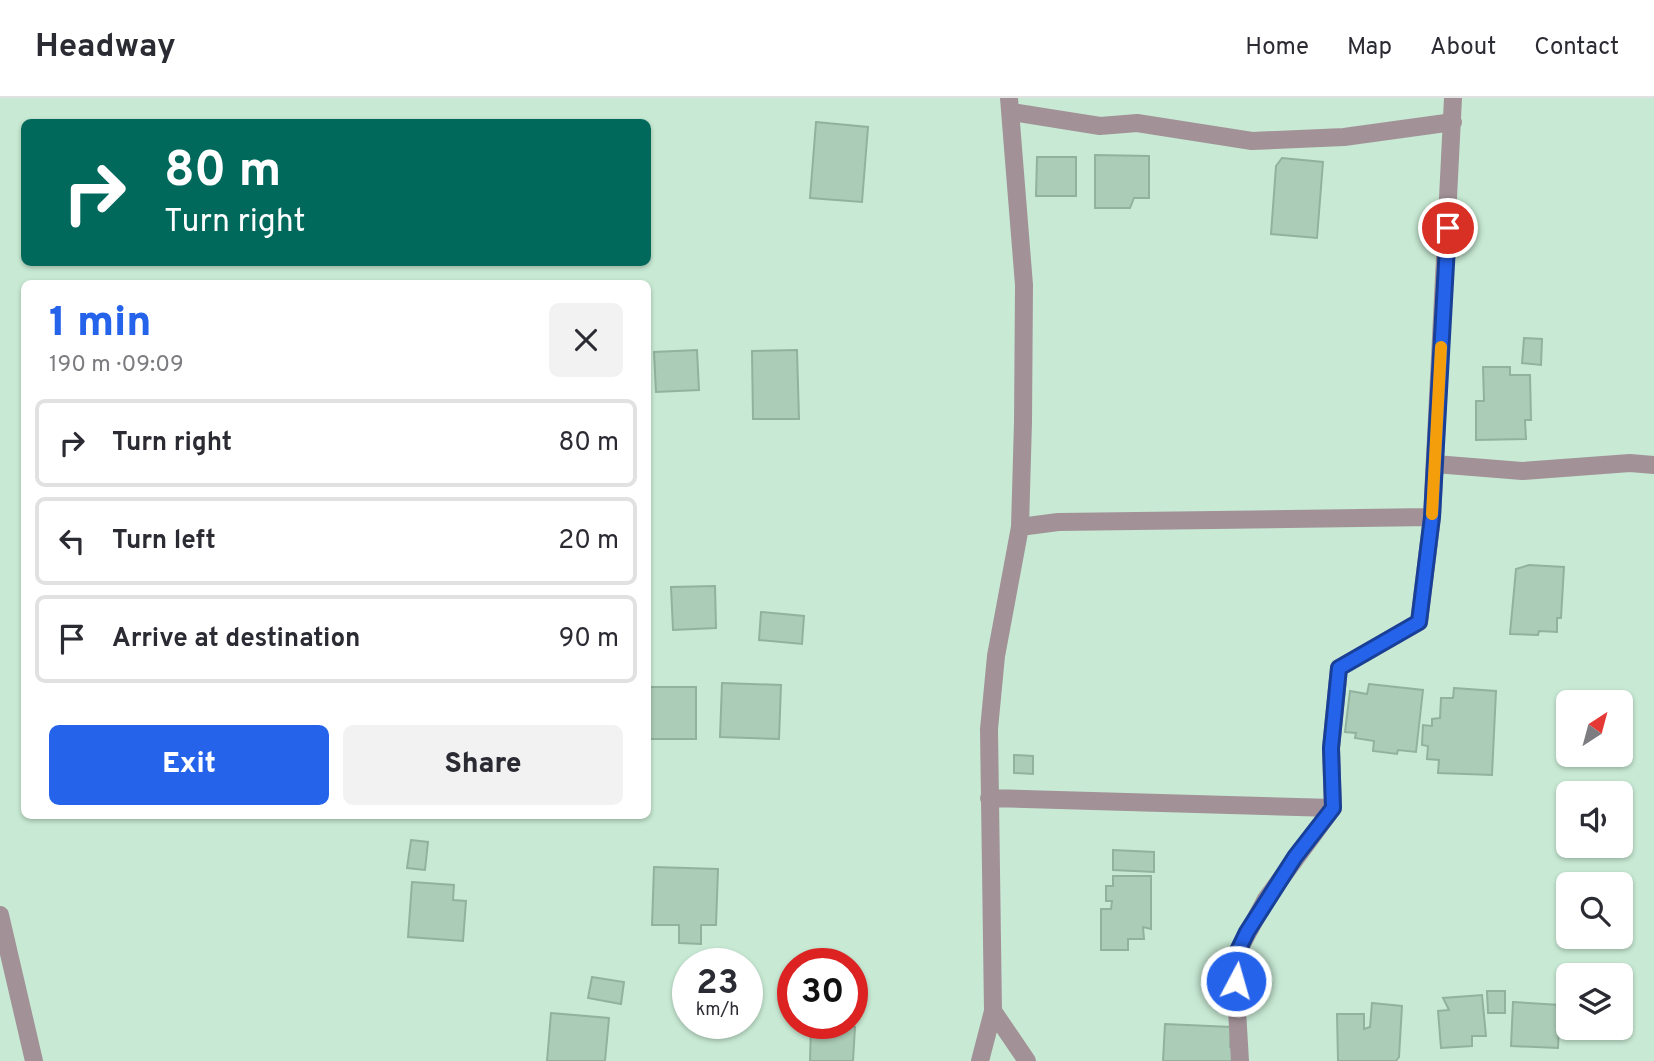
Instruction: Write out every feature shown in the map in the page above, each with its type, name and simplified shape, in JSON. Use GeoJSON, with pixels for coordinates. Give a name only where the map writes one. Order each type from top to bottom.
{"type":"FeatureCollection","features":[{"type":"Feature","properties":{"kind":"street"},"geometry":{"type":"LineString","coordinates":[[1240,1061],[1234,959],[1266,899],[1333,808],[1331,748],[1339,668],[1419,622],[1432,517],[1453,98]]}},
{"type":"Feature","properties":{"kind":"street"},"geometry":{"type":"LineString","coordinates":[[980,1061],[993,1011],[989,729],[996,656],[1020,527],[1024,285],[1010,105],[1100,126],[1138,123],[1252,141],[1345,137],[1453,122]]}},
{"type":"Feature","properties":{"kind":"street"},"geometry":{"type":"LineString","coordinates":[[1435,464],[1522,471],[1630,463],[1654,465]]}},
{"type":"Feature","properties":{"kind":"street"},"geometry":{"type":"LineString","coordinates":[[1020,527],[1058,522],[1432,517]]}},
{"type":"Feature","properties":{"kind":"street"},"geometry":{"type":"LineString","coordinates":[[989,798],[1333,808]]}},
{"type":"Feature","properties":{"kind":"street"},"geometry":{"type":"LineString","coordinates":[[0,915],[34,1061]]}},
{"type":"Feature","properties":{"kind":"street"},"geometry":{"type":"LineString","coordinates":[[993,1011],[1027,1061]]}},
{"type":"Feature","properties":{"kind":"building"},"geometry":{"type":"Polygon","coordinates":[[[816,122],[868,127],[862,202],[810,198],[816,122]]]}},
{"type":"Feature","properties":{"kind":"building"},"geometry":{"type":"Polygon","coordinates":[[[1095,155],[1149,156],[1149,198],[1134,198],[1130,208],[1095,208],[1095,155]]]}},
{"type":"Feature","properties":{"kind":"building"},"geometry":{"type":"Polygon","coordinates":[[[1037,157],[1076,157],[1076,196],[1036,196],[1037,157]]]}},
{"type":"Feature","properties":{"kind":"building"},"geometry":{"type":"Polygon","coordinates":[[[1282,158],[1323,162],[1317,238],[1271,234],[1276,166],[1282,158]]]}},
{"type":"Feature","properties":{"kind":"building"},"geometry":{"type":"Polygon","coordinates":[[[1524,338],[1542,339],[1541,365],[1522,363],[1524,338]]]}},
{"type":"Feature","properties":{"kind":"building"},"geometry":{"type":"Polygon","coordinates":[[[697,350],[699,390],[656,392],[654,352],[697,350]]]}},
{"type":"Feature","properties":{"kind":"building"},"geometry":{"type":"Polygon","coordinates":[[[797,350],[799,419],[753,419],[752,351],[797,350]]]}},
{"type":"Feature","properties":{"kind":"building"},"geometry":{"type":"Polygon","coordinates":[[[1483,367],[1510,367],[1510,375],[1530,375],[1531,420],[1525,420],[1526,439],[1476,440],[1476,401],[1484,401],[1483,367]]]}},
{"type":"Feature","properties":{"kind":"building"},"geometry":{"type":"Polygon","coordinates":[[[1529,565],[1564,567],[1561,618],[1557,618],[1557,632],[1539,631],[1538,635],[1510,634],[1516,569],[1529,565]]]}},
{"type":"Feature","properties":{"kind":"building"},"geometry":{"type":"Polygon","coordinates":[[[715,586],[716,628],[673,630],[671,587],[715,586]]]}},
{"type":"Feature","properties":{"kind":"building"},"geometry":{"type":"Polygon","coordinates":[[[761,612],[804,616],[802,644],[759,640],[761,612]]]}},
{"type":"Feature","properties":{"kind":"building"},"geometry":{"type":"Polygon","coordinates":[[[722,683],[781,685],[779,739],[720,737],[722,683]]]}},
{"type":"Feature","properties":{"kind":"building"},"geometry":{"type":"Polygon","coordinates":[[[1369,684],[1423,690],[1416,752],[1398,750],[1397,754],[1373,751],[1374,741],[1355,738],[1356,733],[1345,732],[1350,691],[1367,694],[1369,684]]]}},
{"type":"Feature","properties":{"kind":"building"},"geometry":{"type":"Polygon","coordinates":[[[651,687],[696,687],[696,739],[651,739],[651,687]]]}},
{"type":"Feature","properties":{"kind":"building"},"geometry":{"type":"Polygon","coordinates":[[[1454,688],[1496,691],[1492,775],[1438,773],[1439,760],[1427,759],[1428,746],[1422,745],[1423,725],[1432,726],[1432,719],[1440,718],[1441,698],[1453,698],[1454,688]]]}},
{"type":"Feature","properties":{"kind":"building"},"geometry":{"type":"Polygon","coordinates":[[[1014,755],[1033,756],[1033,774],[1014,773],[1014,755]]]}},
{"type":"Feature","properties":{"kind":"building"},"geometry":{"type":"Polygon","coordinates":[[[411,840],[428,842],[425,870],[407,868],[411,840]]]}},
{"type":"Feature","properties":{"kind":"building"},"geometry":{"type":"Polygon","coordinates":[[[1113,850],[1154,852],[1154,872],[1113,870],[1113,850]]]}},
{"type":"Feature","properties":{"kind":"building"},"geometry":{"type":"Polygon","coordinates":[[[654,867],[718,869],[716,925],[701,925],[701,944],[679,943],[679,925],[652,925],[654,867]]]}},
{"type":"Feature","properties":{"kind":"building"},"geometry":{"type":"Polygon","coordinates":[[[1113,876],[1151,876],[1151,929],[1143,927],[1144,939],[1128,939],[1128,950],[1101,950],[1101,909],[1111,909],[1112,901],[1106,901],[1106,886],[1113,886],[1113,876]]]}},
{"type":"Feature","properties":{"kind":"building"},"geometry":{"type":"Polygon","coordinates":[[[412,882],[454,885],[453,900],[466,901],[463,941],[408,937],[412,882]]]}},
{"type":"Feature","properties":{"kind":"building"},"geometry":{"type":"Polygon","coordinates":[[[592,977],[624,982],[621,1004],[588,998],[592,977]]]}},
{"type":"Feature","properties":{"kind":"building"},"geometry":{"type":"Polygon","coordinates":[[[1487,991],[1505,991],[1505,1013],[1488,1013],[1487,991]]]}},
{"type":"Feature","properties":{"kind":"building"},"geometry":{"type":"Polygon","coordinates":[[[1482,995],[1486,1036],[1472,1036],[1472,1046],[1441,1048],[1438,1011],[1449,1010],[1443,998],[1482,995]]]}},
{"type":"Feature","properties":{"kind":"building"},"geometry":{"type":"Polygon","coordinates":[[[1513,1002],[1556,1005],[1558,1048],[1511,1046],[1513,1002]]]}},
{"type":"Feature","properties":{"kind":"building"},"geometry":{"type":"Polygon","coordinates":[[[1372,1003],[1402,1006],[1399,1057],[1396,1061],[1338,1061],[1337,1014],[1364,1014],[1364,1029],[1370,1027],[1372,1003]]]}},
{"type":"Feature","properties":{"kind":"building"},"geometry":{"type":"Polygon","coordinates":[[[551,1013],[609,1018],[605,1061],[547,1061],[551,1013]]]}},
{"type":"Feature","properties":{"kind":"building"},"geometry":{"type":"Polygon","coordinates":[[[1165,1024],[1231,1027],[1230,1047],[1236,1049],[1235,1061],[1163,1061],[1165,1024]]]}},
{"type":"Feature","properties":{"kind":"building"},"geometry":{"type":"Polygon","coordinates":[[[811,1039],[854,1039],[853,1061],[810,1061],[811,1039]]]}},
{"type":"Feature","properties":{"kind":"slow traffic"},"geometry":{"type":"LineString","coordinates":[[1432,514],[1441,347]]}},
{"type":"Feature","properties":{"kind":"route"},"geometry":{"type":"LineString","coordinates":[[1236,981],[1234,959],[1247,932],[1295,857],[1333,808],[1331,748],[1339,668],[1419,622],[1432,517],[1448,228]]}}]}
